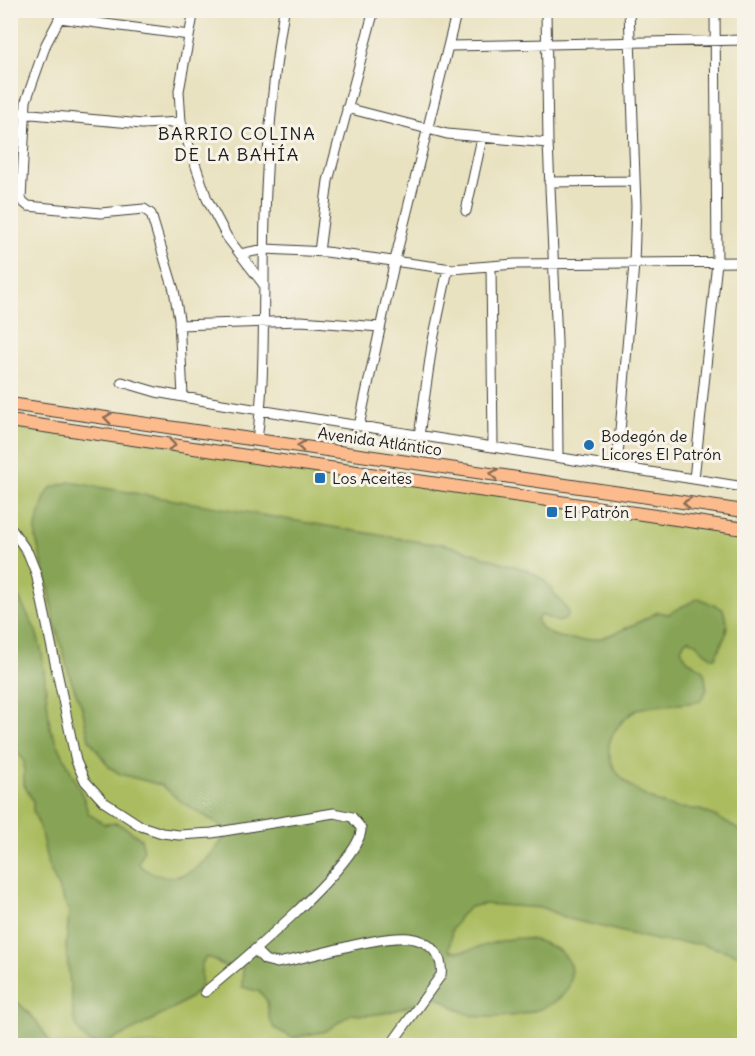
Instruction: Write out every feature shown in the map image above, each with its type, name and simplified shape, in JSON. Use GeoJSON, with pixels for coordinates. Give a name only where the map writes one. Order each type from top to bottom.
{"type":"FeatureCollection","features":[{"type":"Feature","properties":{"kind":"main road","name":"Avenida Atlántico"},"geometry":{"type":"LineString","coordinates":[[10,404],[744,512]]}},
{"type":"Feature","properties":{"kind":"main road","name":"Avenida Atlántico"},"geometry":{"type":"LineString","coordinates":[[10,421],[744,529]]}},
{"type":"Feature","properties":{"kind":"street"},"geometry":{"type":"LineString","coordinates":[[194,10],[179,91],[181,122],[207,199],[227,237],[264,285]]}},
{"type":"Feature","properties":{"kind":"street"},"geometry":{"type":"LineString","coordinates":[[257,440],[261,410],[264,285],[275,73],[284,10]]}},
{"type":"Feature","properties":{"kind":"street"},"geometry":{"type":"LineString","coordinates":[[319,252],[328,181],[374,10]]}},
{"type":"Feature","properties":{"kind":"street"},"geometry":{"type":"LineString","coordinates":[[359,426],[380,327],[457,10]]}},
{"type":"Feature","properties":{"kind":"street"},"geometry":{"type":"LineString","coordinates":[[546,10],[549,182],[558,341],[558,457]]}},
{"type":"Feature","properties":{"kind":"street"},"geometry":{"type":"LineString","coordinates":[[617,467],[634,264],[635,181],[629,10]]}},
{"type":"Feature","properties":{"kind":"street"},"geometry":{"type":"LineString","coordinates":[[694,479],[717,262],[715,10]]}},
{"type":"Feature","properties":{"kind":"street"},"geometry":{"type":"LineString","coordinates":[[183,396],[179,325],[174,291],[148,211],[139,209],[83,213],[28,206],[21,200],[25,113],[32,81],[46,44],[61,14],[189,34]]}},
{"type":"Feature","properties":{"kind":"street"},"geometry":{"type":"LineString","coordinates":[[450,46],[744,39]]}},
{"type":"Feature","properties":{"kind":"street"},"geometry":{"type":"LineString","coordinates":[[347,108],[429,131],[548,143]]}},
{"type":"Feature","properties":{"kind":"street"},"geometry":{"type":"LineString","coordinates":[[10,112],[141,124],[181,122]]}},
{"type":"Feature","properties":{"kind":"street"},"geometry":{"type":"LineString","coordinates":[[466,211],[482,138]]}},
{"type":"Feature","properties":{"kind":"street"},"geometry":{"type":"LineString","coordinates":[[549,182],[635,181]]}},
{"type":"Feature","properties":{"kind":"street"},"geometry":{"type":"LineString","coordinates":[[240,254],[266,249],[319,252],[396,260],[448,269],[491,266],[744,262]]}},
{"type":"Feature","properties":{"kind":"street"},"geometry":{"type":"LineString","coordinates":[[491,266],[493,447]]}},
{"type":"Feature","properties":{"kind":"street"},"geometry":{"type":"LineString","coordinates":[[419,435],[432,345],[448,269]]}},
{"type":"Feature","properties":{"kind":"street"},"geometry":{"type":"LineString","coordinates":[[179,325],[337,322],[380,327]]}},
{"type":"Feature","properties":{"kind":"street"},"geometry":{"type":"LineString","coordinates":[[122,382],[156,392],[261,410],[744,487]]}},
{"type":"Feature","properties":{"kind":"street"},"geometry":{"type":"LineString","coordinates":[[10,527],[28,553],[36,573],[76,761],[85,781],[104,802],[141,826],[179,835],[333,813],[344,814],[359,822],[361,840],[350,856],[255,950],[205,992]]}},
{"type":"Feature","properties":{"kind":"street"},"geometry":{"type":"LineString","coordinates":[[255,950],[265,960],[277,963],[393,940],[416,940],[430,946],[438,956],[441,975],[390,1046]]}},
{"type":"Feature","properties":{"kind":"green space"},"geometry":{"type":"Polygon","coordinates":[[[10,421],[744,529],[744,1045],[11,1045],[10,421]]]}},
{"type":"Feature","properties":{"kind":"green space"},"geometry":{"type":"Polygon","coordinates":[[[69,482],[426,543],[444,544],[527,570],[544,580],[569,612],[566,619],[559,622],[541,615],[537,620],[540,627],[547,632],[564,638],[585,640],[601,638],[623,630],[658,612],[668,614],[699,598],[723,609],[727,623],[726,634],[715,658],[689,639],[685,641],[681,649],[687,660],[704,670],[707,690],[700,701],[651,706],[637,710],[619,725],[609,745],[614,768],[631,787],[666,805],[706,812],[744,833],[744,956],[701,944],[660,941],[569,919],[543,908],[484,904],[470,907],[460,916],[452,930],[449,950],[470,950],[520,938],[550,946],[565,956],[571,968],[569,986],[561,997],[534,1011],[518,1015],[487,1017],[464,1013],[437,997],[386,1013],[351,1014],[326,1031],[293,1038],[274,1028],[269,1018],[267,1001],[260,992],[242,987],[243,968],[234,964],[224,966],[211,958],[205,958],[199,989],[169,1011],[102,1044],[92,1043],[82,1036],[74,1020],[66,947],[69,912],[48,865],[40,828],[33,810],[33,801],[24,785],[24,761],[14,747],[10,717],[10,581],[36,631],[42,653],[50,728],[84,799],[88,813],[104,824],[117,823],[141,839],[144,850],[139,862],[140,866],[153,874],[166,877],[178,876],[199,866],[226,835],[218,824],[183,803],[161,785],[120,774],[109,767],[89,739],[82,708],[71,680],[53,617],[50,593],[36,539],[36,526],[45,497],[51,488],[69,482]]]}},
{"type":"Feature","properties":{"kind":"green space"},"geometry":{"type":"Polygon","coordinates":[[[11,995],[37,1022],[52,1045],[11,1045],[11,995]]]}},
{"type":"Feature","properties":{"kind":"place","name":"Bodegón de Licores El Patrón"},"geometry":{"type":"Point","coordinates":[589,445]}},
{"type":"Feature","properties":{"kind":"place","name":"Los Aceites"},"geometry":{"type":"Point","coordinates":[320,478]}},
{"type":"Feature","properties":{"kind":"place","name":"El Patrón"},"geometry":{"type":"Point","coordinates":[552,512]}},
{"type":"Feature","properties":{"kind":"district","name":"BARRIO COLINA DE LA BAHÍA"},"geometry":{"type":"Point","coordinates":[237,144]}}]}
